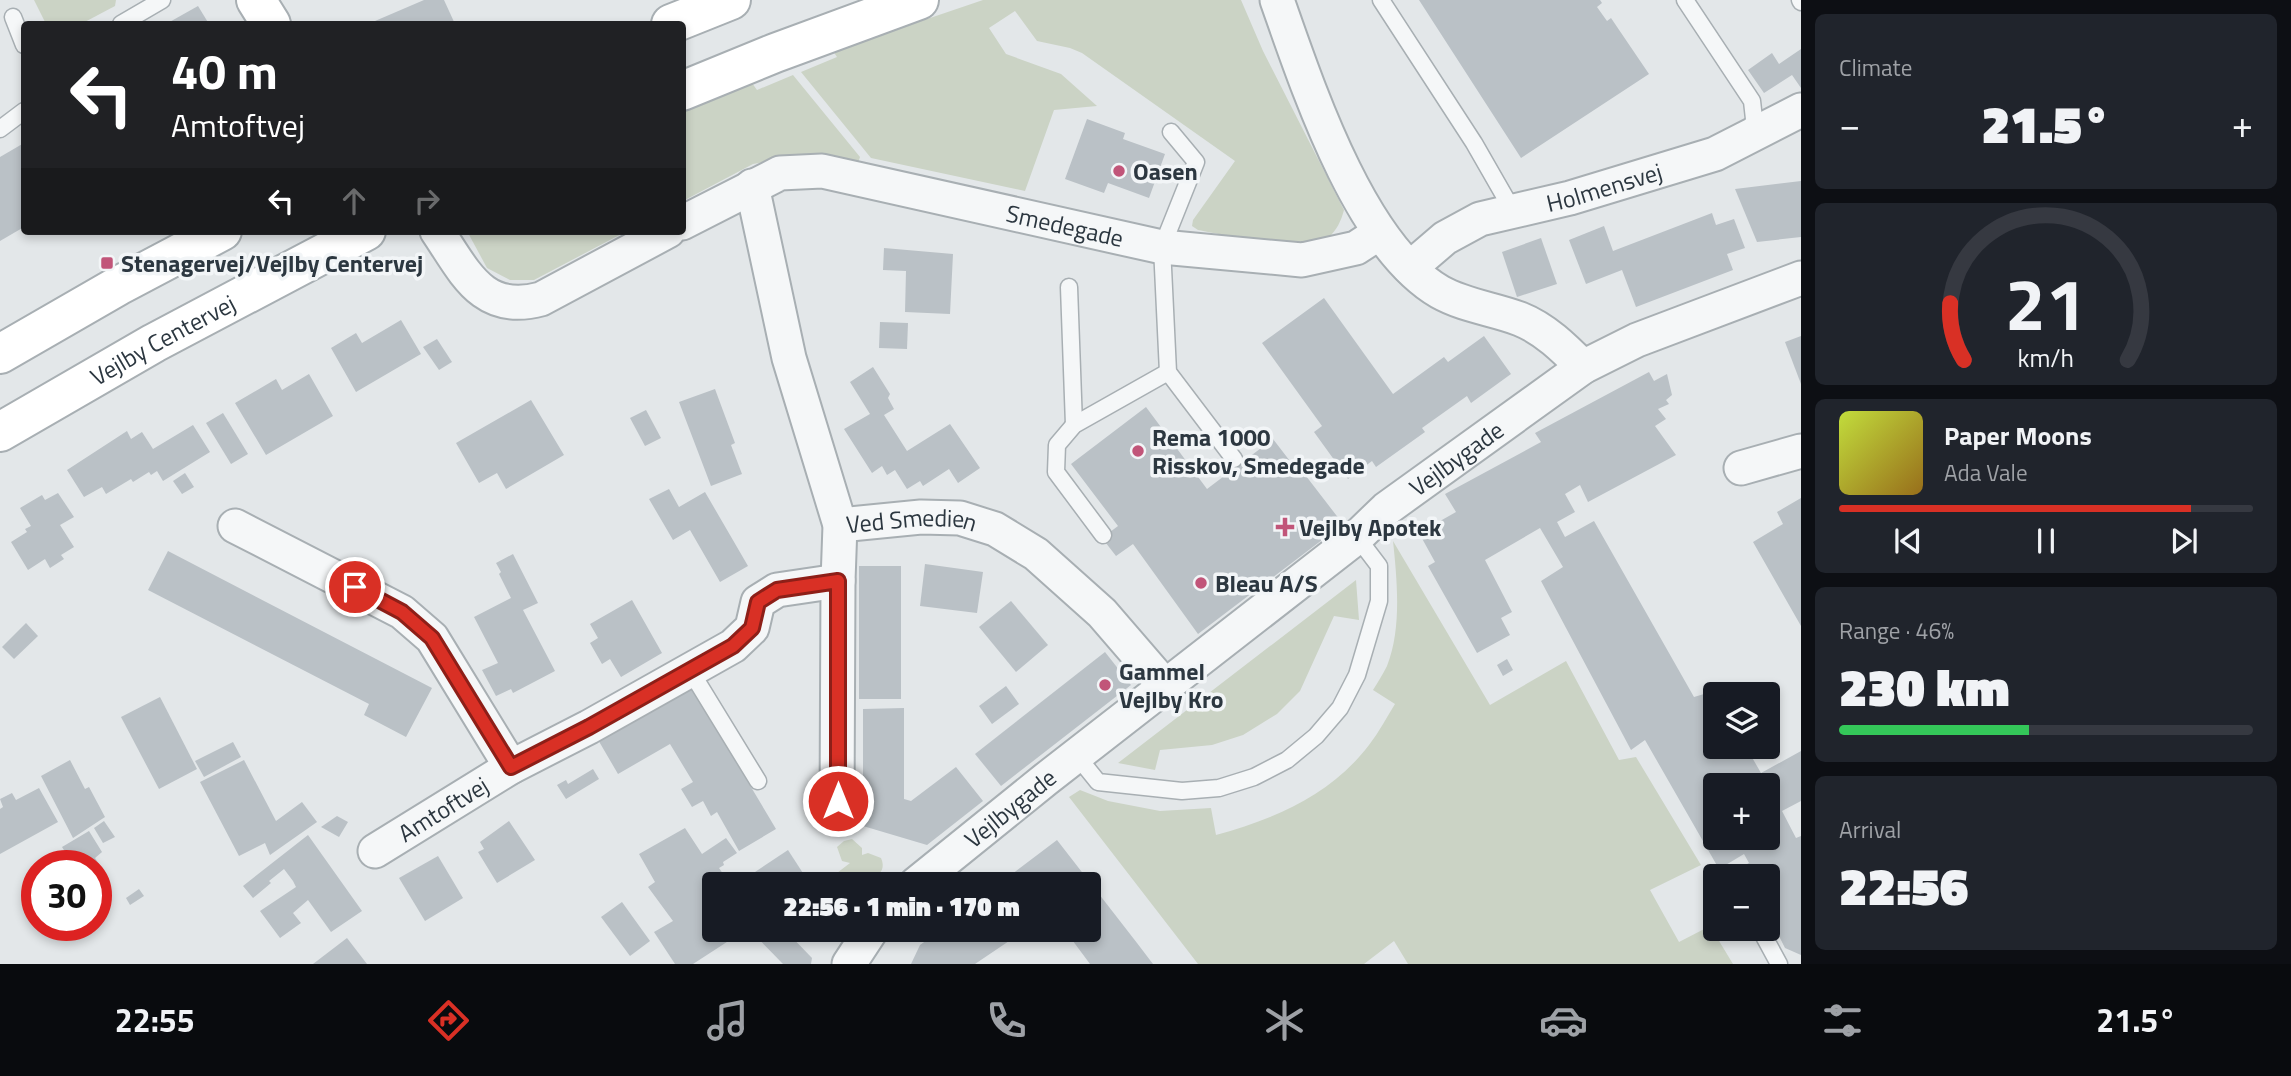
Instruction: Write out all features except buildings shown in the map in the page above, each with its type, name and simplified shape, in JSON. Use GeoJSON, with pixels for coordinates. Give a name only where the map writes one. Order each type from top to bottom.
{"type":"FeatureCollection","features":[{"type":"Feature","properties":{"kind":"street"},"geometry":{"type":"LineString","coordinates":[[678,21],[731,0]]}},
{"type":"Feature","properties":{"kind":"street"},"geometry":{"type":"LineString","coordinates":[[686,89],[919,0]]}},
{"type":"Feature","properties":{"kind":"street"},"geometry":{"type":"LineString","coordinates":[[1277,0],[1309,89],[1353,187],[1380,233],[1410,268],[1439,291],[1521,320],[1548,334],[1583,367]]}},
{"type":"Feature","properties":{"kind":"street","name":"Holmensvej"},"geometry":{"type":"LineString","coordinates":[[1410,268],[1445,238],[1480,219],[1570,198],[1715,154],[1801,110]]}},
{"type":"Feature","properties":{"kind":"street","name":"Smedegade"},"geometry":{"type":"LineString","coordinates":[[686,221],[780,173],[822,171],[1163,247],[1302,260],[1356,248],[1380,233]]}},
{"type":"Feature","properties":{"kind":"street"},"geometry":{"type":"LineString","coordinates":[[752,186],[789,358],[840,525]]}},
{"type":"Feature","properties":{"kind":"street"},"geometry":{"type":"LineString","coordinates":[[0,354],[118,286],[214,235]]}},
{"type":"Feature","properties":{"kind":"street","name":"Vejlby Centervej"},"geometry":{"type":"LineString","coordinates":[[0,432],[154,343],[358,235]]}},
{"type":"Feature","properties":{"kind":"street"},"geometry":{"type":"LineString","coordinates":[[439,235],[463,273],[478,289],[504,301],[523,304],[541,299],[661,235]]}},
{"type":"Feature","properties":{"kind":"street","name":"Vejlbygade"},"geometry":{"type":"LineString","coordinates":[[931,872],[1357,537],[1386,509],[1583,367],[1637,340],[1801,278]]}},
{"type":"Feature","properties":{"kind":"street"},"geometry":{"type":"LineString","coordinates":[[1741,468],[1801,451]]}},
{"type":"Feature","properties":{"kind":"street","name":"Ved Smedien"},"geometry":{"type":"LineString","coordinates":[[837,814],[840,525],[920,517],[960,518],[995,529],[1036,554],[1102,613],[1165,686]]}},
{"type":"Feature","properties":{"kind":"street","name":"Amtoftvej"},"geometry":{"type":"LineString","coordinates":[[235,526],[402,612],[422,629],[432,638],[511,767]]}},
{"type":"Feature","properties":{"kind":"street","name":"Amtoftvej"},"geometry":{"type":"LineString","coordinates":[[375,852],[511,767],[733,646],[752,628],[758,602],[777,590],[838,581]]}},
{"type":"Feature","properties":{"kind":"street"},"geometry":{"type":"LineString","coordinates":[[849,964],[863,942]]}},
{"type":"Feature","properties":{"kind":"lane"},"geometry":{"type":"LineString","coordinates":[[126,21],[162,0]]}},
{"type":"Feature","properties":{"kind":"lane"},"geometry":{"type":"LineString","coordinates":[[1381,0],[1474,143],[1513,212]]}},
{"type":"Feature","properties":{"kind":"lane"},"geometry":{"type":"LineString","coordinates":[[1685,0],[1752,101],[1754,119],[1750,137]]}},
{"type":"Feature","properties":{"kind":"lane"},"geometry":{"type":"LineString","coordinates":[[13,17],[21,37]]}},
{"type":"Feature","properties":{"kind":"lane"},"geometry":{"type":"LineString","coordinates":[[0,129],[21,113]]}},
{"type":"Feature","properties":{"kind":"lane"},"geometry":{"type":"LineString","coordinates":[[1171,132],[1196,162],[1163,247],[1168,372],[1234,459]]}},
{"type":"Feature","properties":{"kind":"lane"},"geometry":{"type":"LineString","coordinates":[[1069,287],[1074,425]]}},
{"type":"Feature","properties":{"kind":"lane"},"geometry":{"type":"LineString","coordinates":[[1103,535],[1056,472],[1057,445],[1074,425],[1168,372]]}},
{"type":"Feature","properties":{"kind":"lane"},"geometry":{"type":"LineString","coordinates":[[1077,755],[1098,782],[1182,791],[1219,788],[1254,777],[1287,760],[1317,737],[1340,708],[1357,675],[1379,601],[1379,566],[1357,537]]}},
{"type":"Feature","properties":{"kind":"lane"},"geometry":{"type":"LineString","coordinates":[[690,670],[758,781]]}},
{"type":"Feature","properties":{"kind":"lane"},"geometry":{"type":"LineString","coordinates":[[1767,941],[1779,964]]}},
{"type":"Feature","properties":{"kind":"shaded area"},"geometry":{"type":"Polygon","coordinates":[[[34,0],[116,0],[115,6],[87,21],[44,21],[34,0]]]}},
{"type":"Feature","properties":{"kind":"shaded area"},"geometry":{"type":"Polygon","coordinates":[[[983,0],[1241,0],[1263,51],[1344,210],[1336,229],[1328,238],[1317,242],[1285,244],[1198,230],[1192,226],[1193,220],[1235,161],[1082,53],[1037,41],[1015,11],[989,28],[1006,54],[1061,74],[1097,106],[1054,110],[1025,191],[871,158],[801,72],[837,57],[833,51],[983,0]]]}},
{"type":"Feature","properties":{"kind":"shaded area"},"geometry":{"type":"Polygon","coordinates":[[[793,75],[860,157],[858,163],[802,155],[753,164],[686,199],[686,110],[752,83],[757,90],[793,75]]]}},
{"type":"Feature","properties":{"kind":"shaded area"},"geometry":{"type":"Polygon","coordinates":[[[469,235],[619,235],[534,280],[510,280],[487,268],[469,235]]]}},
{"type":"Feature","properties":{"kind":"shaded area"},"geometry":{"type":"Polygon","coordinates":[[[1393,541],[1490,705],[1566,661],[1619,760],[1636,757],[1701,865],[1650,890],[1679,942],[1703,930],[1703,941],[1719,941],[1733,964],[1408,964],[1394,941],[1364,964],[1198,964],[1069,797],[1080,790],[1108,801],[1160,811],[1211,808],[1216,835],[1280,813],[1319,791],[1354,763],[1380,730],[1395,704],[1373,690],[1392,652],[1397,620],[1393,541]]]}},
{"type":"Feature","properties":{"kind":"shaded area"},"geometry":{"type":"Polygon","coordinates":[[[1356,580],[1359,620],[1334,616],[1300,691],[1277,714],[1243,735],[1212,745],[1160,750],[1155,770],[1118,763],[1356,580]]]}},
{"type":"Feature","properties":{"kind":"shaded area"},"geometry":{"type":"Polygon","coordinates":[[[852,839],[862,848],[862,855],[868,853],[881,858],[883,864],[880,872],[838,872],[850,863],[842,861],[837,847],[852,839]]]}},
{"type":"Feature","properties":{"kind":"place","name":"Oasen"},"geometry":{"type":"Point","coordinates":[1119,171]}},
{"type":"Feature","properties":{"kind":"place","name":"Stenagervej/Vejlby Centervej"},"geometry":{"type":"Point","coordinates":[107,263]}},
{"type":"Feature","properties":{"kind":"place","name":"Rema 1000 Risskov, Smedegade"},"geometry":{"type":"Point","coordinates":[1138,451]}},
{"type":"Feature","properties":{"kind":"place","name":"Vejlby Apotek"},"geometry":{"type":"Point","coordinates":[1285,527]}},
{"type":"Feature","properties":{"kind":"place","name":"Bleau A/S"},"geometry":{"type":"Point","coordinates":[1201,583]}},
{"type":"Feature","properties":{"kind":"place","name":"Gammel Vejlby Kro"},"geometry":{"type":"Point","coordinates":[1105,685]}},
{"type":"Feature","properties":{"kind":"route"},"geometry":{"type":"LineString","coordinates":[[355,587],[402,612],[432,638],[511,767],[589,727],[733,646],[752,628],[758,602],[777,590],[838,581],[838,801]]}}]}
